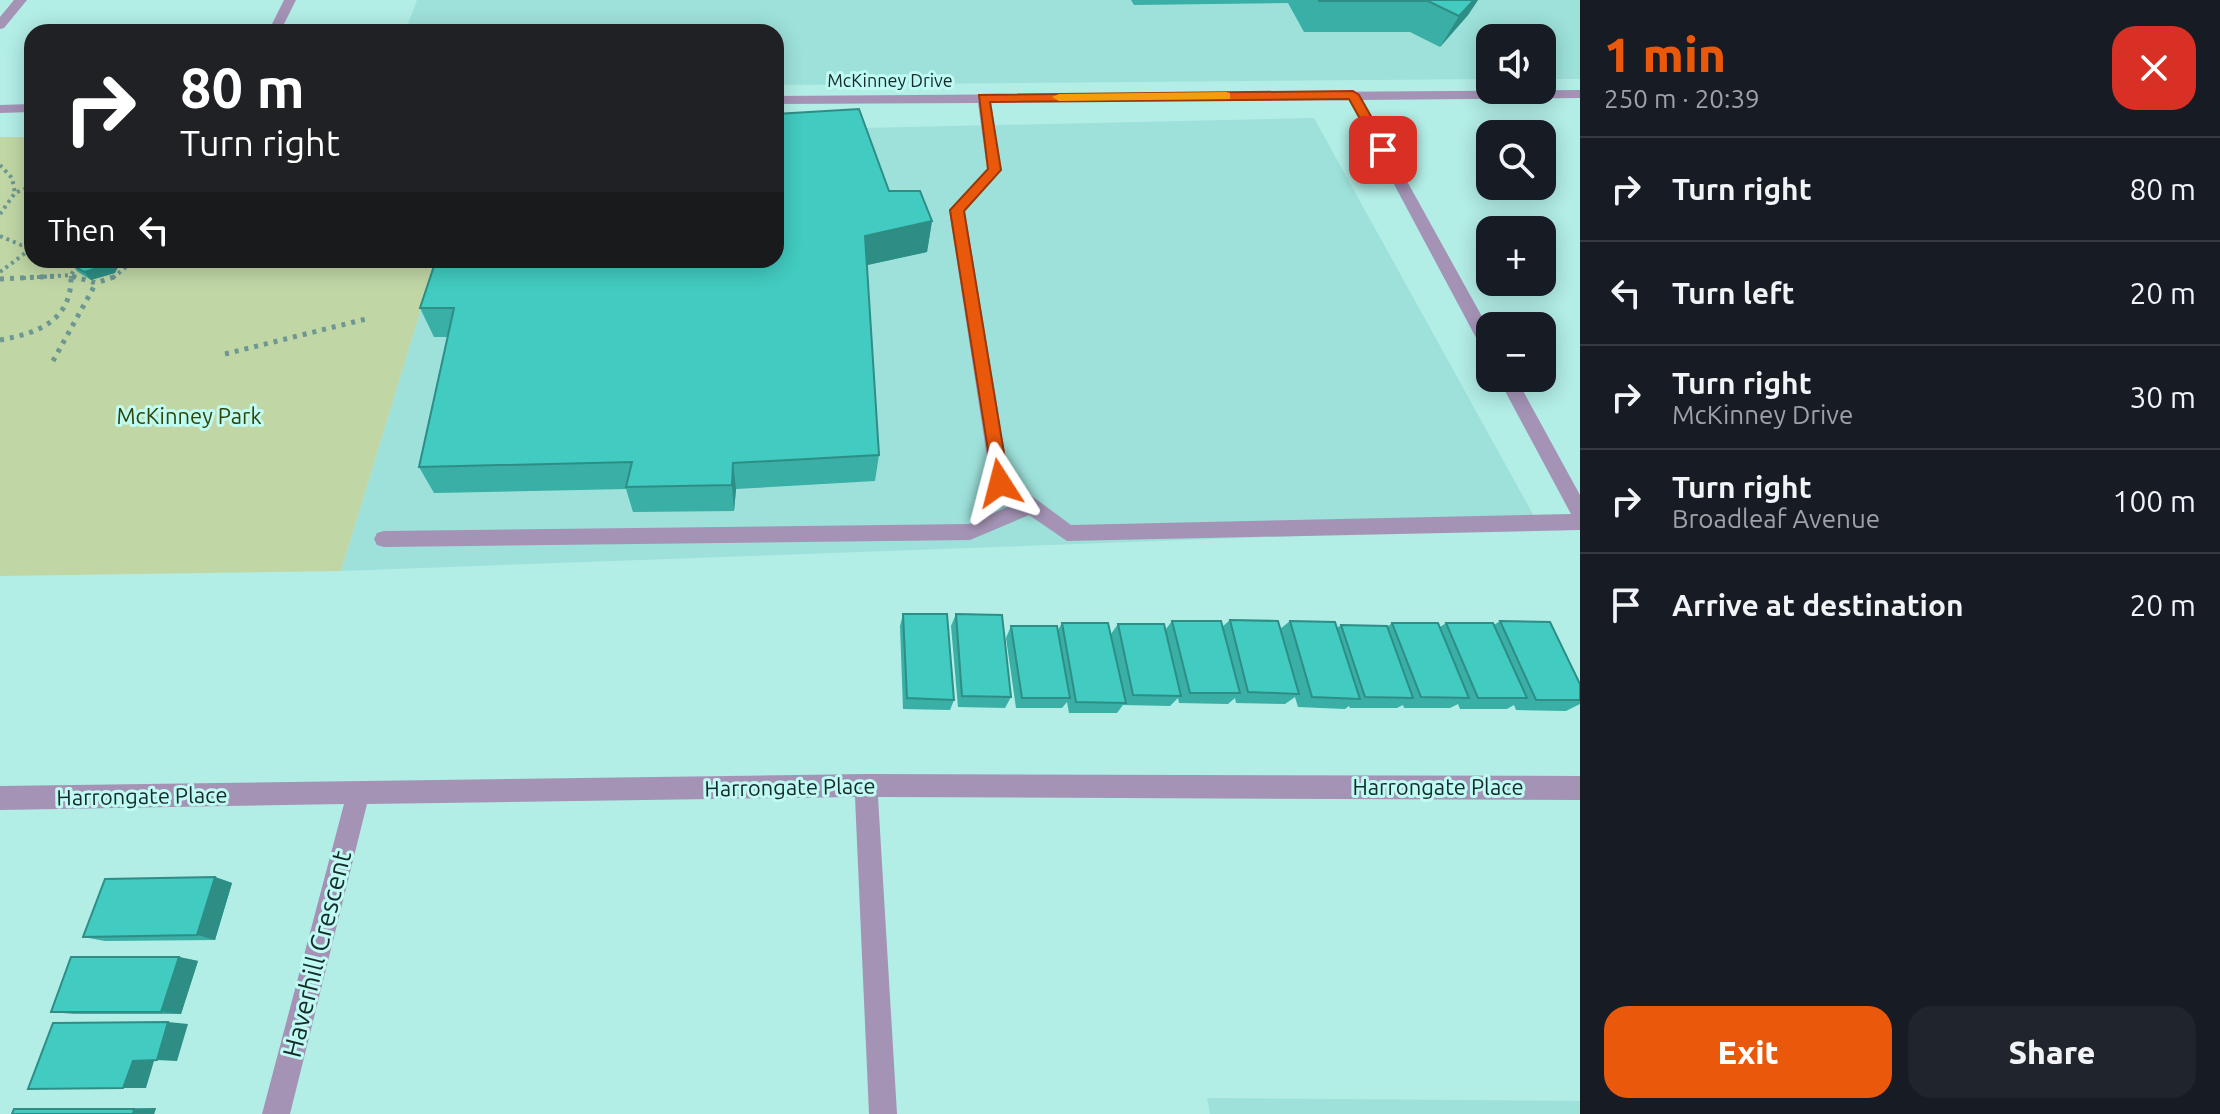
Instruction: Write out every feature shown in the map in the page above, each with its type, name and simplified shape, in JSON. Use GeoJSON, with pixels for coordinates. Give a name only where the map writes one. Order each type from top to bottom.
{"type":"FeatureCollection","features":[{"type":"Feature","properties":{"kind":"street"},"geometry":{"type":"LineString","coordinates":[[0,25],[21,0]]}},
{"type":"Feature","properties":{"kind":"street"},"geometry":{"type":"LineString","coordinates":[[278,24],[290,0]]}},
{"type":"Feature","properties":{"kind":"street","name":"McKinney Drive"},"geometry":{"type":"LineString","coordinates":[[784,100],[1580,94]]}},
{"type":"Feature","properties":{"kind":"street"},"geometry":{"type":"LineString","coordinates":[[1353,95],[1476,321]]}},
{"type":"Feature","properties":{"kind":"street"},"geometry":{"type":"LineString","coordinates":[[984,98],[994,170],[957,210],[1000,483],[1067,533],[1580,522]]}},
{"type":"Feature","properties":{"kind":"street"},"geometry":{"type":"LineString","coordinates":[[0,109],[24,108]]}},
{"type":"Feature","properties":{"kind":"street"},"geometry":{"type":"LineString","coordinates":[[1515,392],[1580,513]]}},
{"type":"Feature","properties":{"kind":"street"},"geometry":{"type":"LineString","coordinates":[[384,539],[970,532],[1031,506]]}},
{"type":"Feature","properties":{"kind":"street"},"geometry":{"type":"LineString","coordinates":[[866,785],[883,1114]]}},
{"type":"Feature","properties":{"kind":"street","name":"Harrongate Place"},"geometry":{"type":"LineString","coordinates":[[0,798],[866,785],[1580,788]]}},
{"type":"Feature","properties":{"kind":"street","name":"Haverhill Crescent"},"geometry":{"type":"LineString","coordinates":[[276,1114],[358,794]]}},
{"type":"Feature","properties":{"kind":"path"},"geometry":{"type":"LineString","coordinates":[[0,165],[12,178],[15,193]]}},
{"type":"Feature","properties":{"kind":"path"},"geometry":{"type":"LineString","coordinates":[[0,214],[15,193],[24,189]]}},
{"type":"Feature","properties":{"kind":"path"},"geometry":{"type":"LineString","coordinates":[[0,236],[24,245]]}},
{"type":"Feature","properties":{"kind":"path"},"geometry":{"type":"LineString","coordinates":[[0,272],[24,252]]}},
{"type":"Feature","properties":{"kind":"path"},"geometry":{"type":"LineString","coordinates":[[0,340],[23,337],[54,318],[69,302],[71,275],[75,268]]}},
{"type":"Feature","properties":{"kind":"path"},"geometry":{"type":"LineString","coordinates":[[0,279],[71,275],[78,280],[96,283],[114,279],[125,268]]}},
{"type":"Feature","properties":{"kind":"path"},"geometry":{"type":"LineString","coordinates":[[53,361],[96,283]]}},
{"type":"Feature","properties":{"kind":"path"},"geometry":{"type":"LineString","coordinates":[[225,354],[370,318]]}},
{"type":"Feature","properties":{"kind":"shaded area"},"geometry":{"type":"Polygon","coordinates":[[[417,0],[1580,0],[1580,79],[1556,79],[1556,24],[1476,24],[1476,79],[784,85],[784,24],[408,24],[417,0]]]}},
{"type":"Feature","properties":{"kind":"shaded area"},"geometry":{"type":"Polygon","coordinates":[[[1314,118],[1540,527],[341,571],[434,268],[784,268],[784,130],[1314,118]]]}},
{"type":"Feature","properties":{"kind":"shaded area"},"geometry":{"type":"Polygon","coordinates":[[[1207,1098],[1580,1101],[1580,1114],[1210,1114],[1207,1098]]]}},
{"type":"Feature","properties":{"kind":"green space","name":"McKinney Park"},"geometry":{"type":"Polygon","coordinates":[[[0,137],[24,137],[24,268],[434,268],[341,571],[0,576],[0,137]]]}},
{"type":"Feature","properties":{"kind":"building"},"geometry":{"type":"Polygon","coordinates":[[[1319,0],[1474,0],[1459,16],[1428,1],[1319,0]]]}},
{"type":"Feature","properties":{"kind":"building"},"geometry":{"type":"Polygon","coordinates":[[[859,109],[889,191],[920,191],[932,221],[865,236],[879,455],[733,463],[732,485],[626,487],[632,462],[419,467],[454,308],[420,308],[433,268],[784,268],[784,114],[859,109]]]}},
{"type":"Feature","properties":{"kind":"building"},"geometry":{"type":"Polygon","coordinates":[[[78,268],[98,268],[84,272],[78,268]]]}},
{"type":"Feature","properties":{"kind":"building"},"geometry":{"type":"Polygon","coordinates":[[[903,614],[947,614],[954,700],[907,698],[903,614]]]}},
{"type":"Feature","properties":{"kind":"building"},"geometry":{"type":"Polygon","coordinates":[[[956,614],[1002,615],[1011,697],[962,696],[956,614]]]}},
{"type":"Feature","properties":{"kind":"building"},"geometry":{"type":"Polygon","coordinates":[[[1230,620],[1278,621],[1299,694],[1248,692],[1230,620]]]}},
{"type":"Feature","properties":{"kind":"building"},"geometry":{"type":"Polygon","coordinates":[[[1172,621],[1221,621],[1240,693],[1190,693],[1172,621]]]}},
{"type":"Feature","properties":{"kind":"building"},"geometry":{"type":"Polygon","coordinates":[[[1290,621],[1335,622],[1360,699],[1312,697],[1290,621]]]}},
{"type":"Feature","properties":{"kind":"building"},"geometry":{"type":"Polygon","coordinates":[[[1500,621],[1550,622],[1580,684],[1580,700],[1536,700],[1500,621]]]}},
{"type":"Feature","properties":{"kind":"building"},"geometry":{"type":"Polygon","coordinates":[[[1062,623],[1108,623],[1126,703],[1076,702],[1062,623]]]}},
{"type":"Feature","properties":{"kind":"building"},"geometry":{"type":"Polygon","coordinates":[[[1392,623],[1438,623],[1469,698],[1421,697],[1392,623]]]}},
{"type":"Feature","properties":{"kind":"building"},"geometry":{"type":"Polygon","coordinates":[[[1446,623],[1493,623],[1527,698],[1478,698],[1446,623]]]}},
{"type":"Feature","properties":{"kind":"building"},"geometry":{"type":"Polygon","coordinates":[[[1118,624],[1164,624],[1181,696],[1133,695],[1118,624]]]}},
{"type":"Feature","properties":{"kind":"building"},"geometry":{"type":"Polygon","coordinates":[[[1341,625],[1387,626],[1413,698],[1365,697],[1341,625]]]}},
{"type":"Feature","properties":{"kind":"building"},"geometry":{"type":"Polygon","coordinates":[[[1011,626],[1057,626],[1070,698],[1022,698],[1011,626]]]}},
{"type":"Feature","properties":{"kind":"building"},"geometry":{"type":"Polygon","coordinates":[[[215,877],[197,935],[83,937],[105,879],[215,877]]]}},
{"type":"Feature","properties":{"kind":"building"},"geometry":{"type":"Polygon","coordinates":[[[71,957],[179,957],[161,1012],[51,1012],[71,957]]]}},
{"type":"Feature","properties":{"kind":"building"},"geometry":{"type":"Polygon","coordinates":[[[168,1022],[157,1060],[133,1061],[123,1088],[28,1089],[53,1023],[168,1022]]]}},
{"type":"Feature","properties":{"kind":"building"},"geometry":{"type":"Polygon","coordinates":[[[14,1109],[134,1109],[133,1114],[12,1114],[14,1109]]]}},
{"type":"Feature","properties":{"kind":"slow traffic"},"geometry":{"type":"LineString","coordinates":[[1059,97],[1226,96]]}},
{"type":"Feature","properties":{"kind":"route"},"geometry":{"type":"LineString","coordinates":[[1000,483],[957,210],[994,170],[984,98],[1353,95],[1383,150]]}}]}
